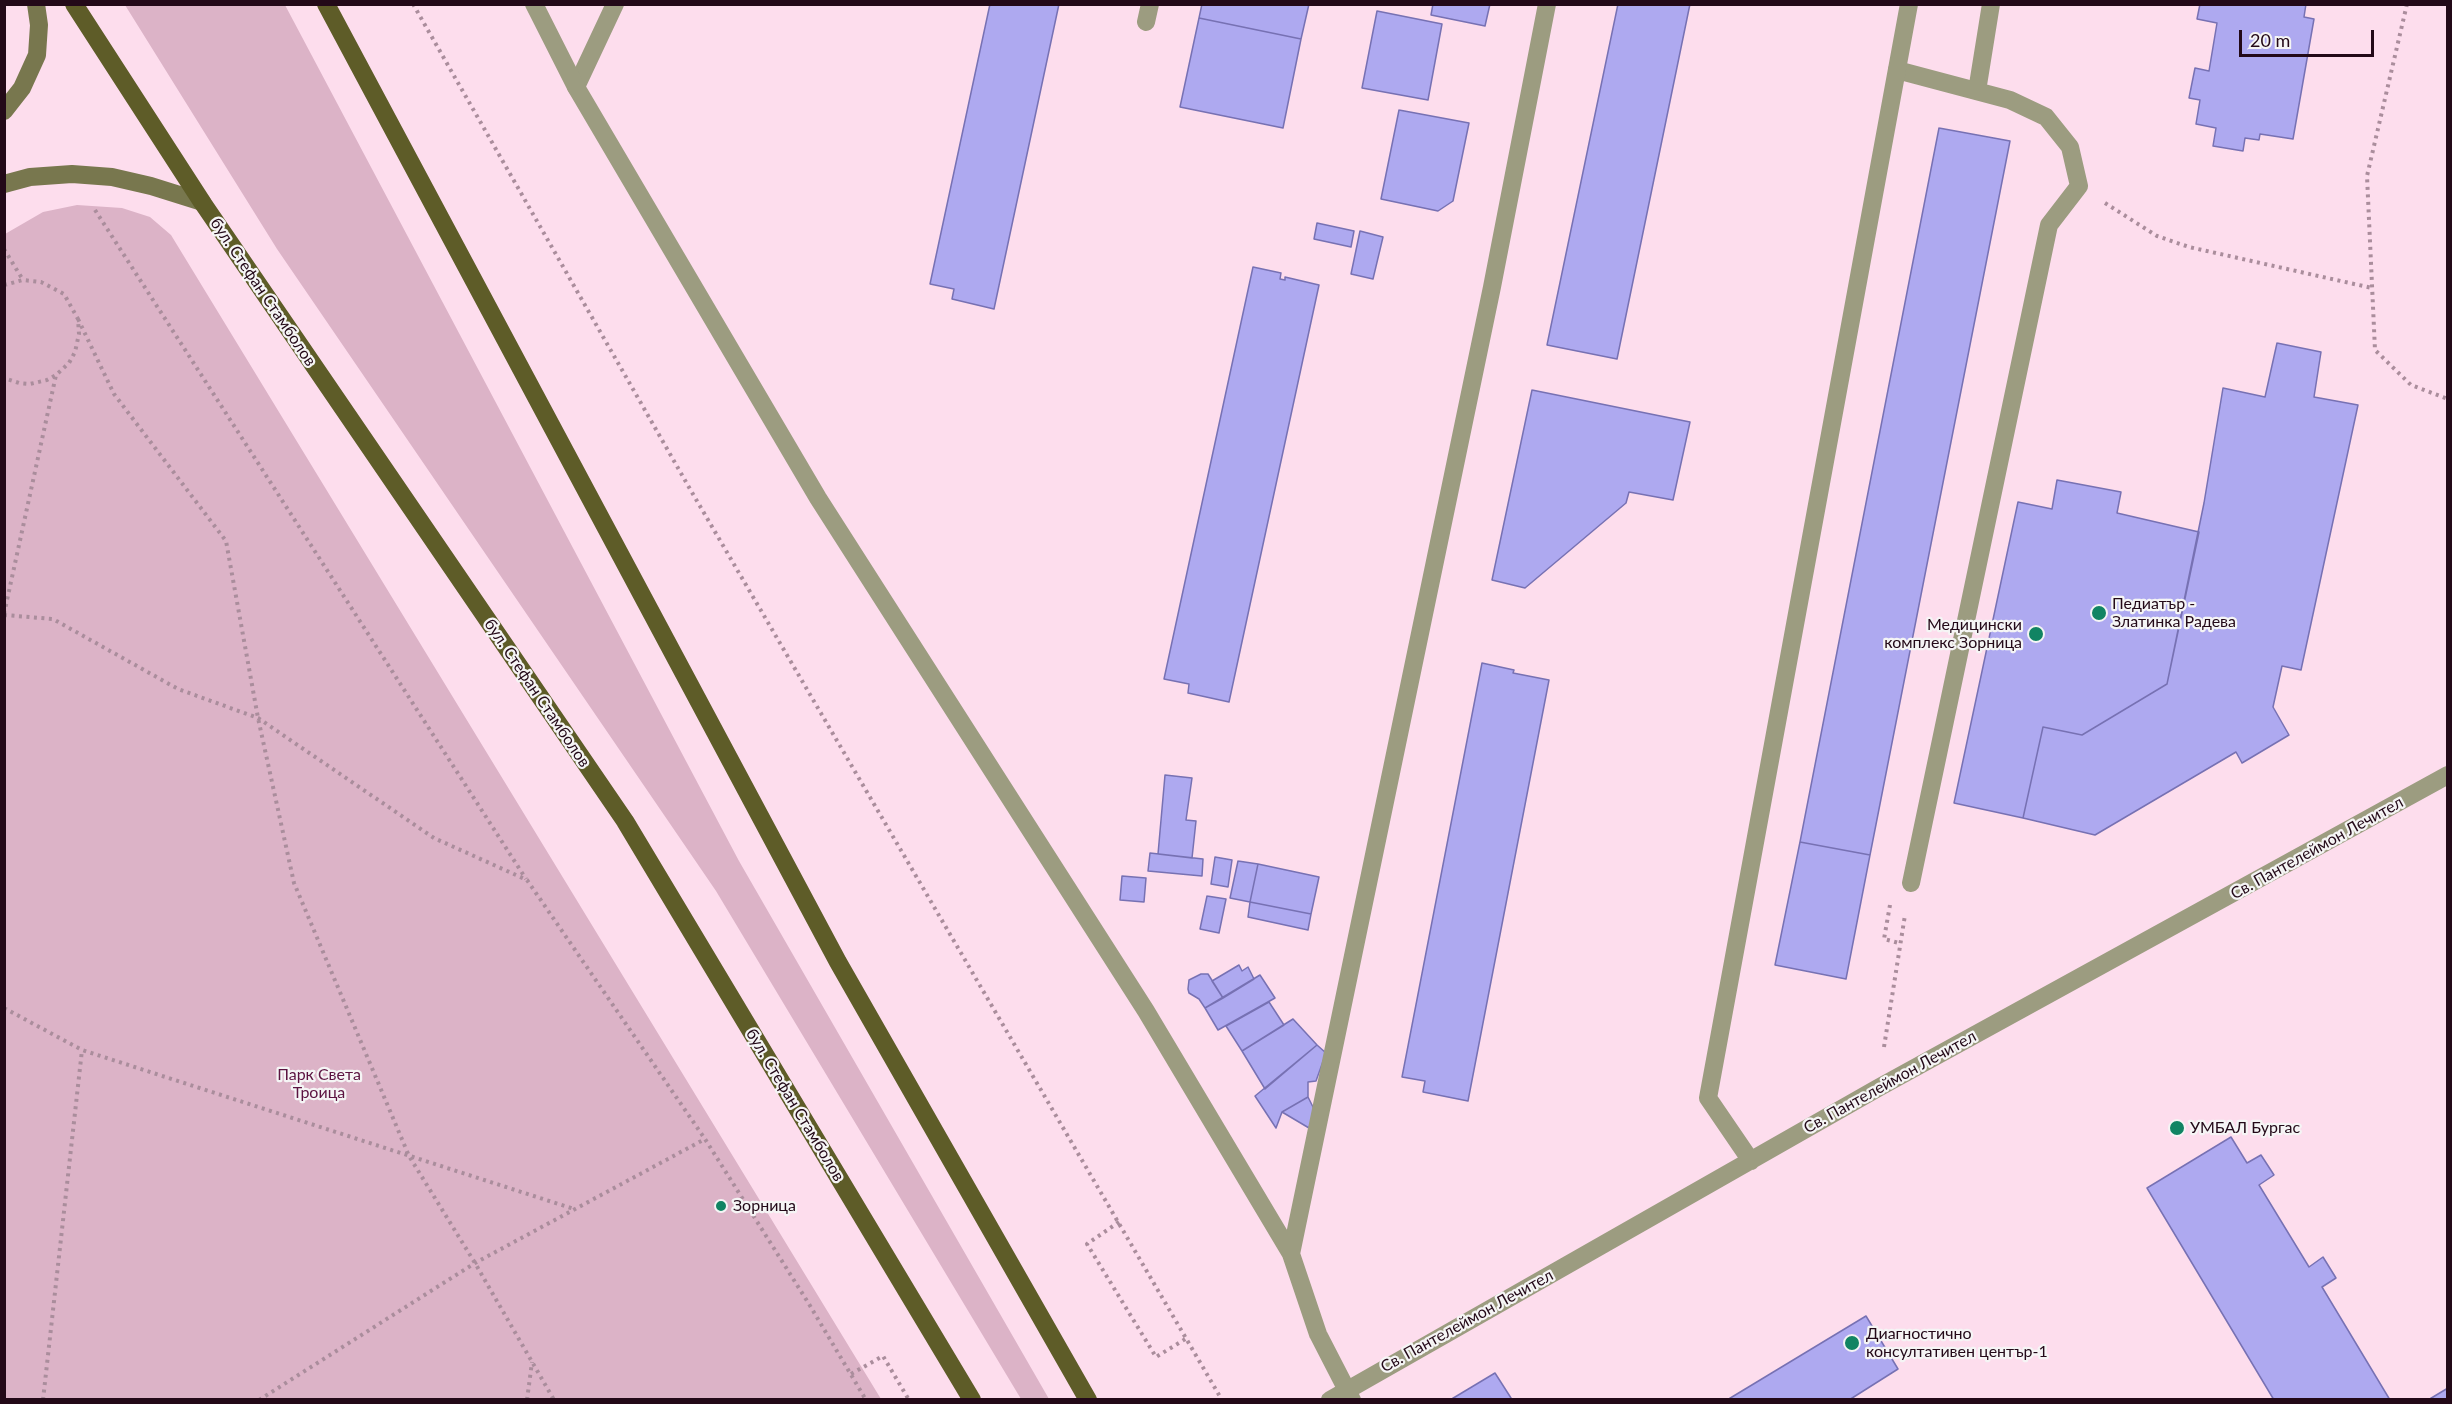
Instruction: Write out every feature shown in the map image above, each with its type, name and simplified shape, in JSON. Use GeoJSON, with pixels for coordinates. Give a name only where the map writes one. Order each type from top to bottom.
{"type":"FeatureCollection","features":[{"type":"Feature","properties":{"kind":"main road"},"geometry":{"type":"LineString","coordinates":[[4,111],[22,88],[37,55],[39,25],[36,4]]}},
{"type":"Feature","properties":{"kind":"main road","name":"бул. Стефан Стамболов"},"geometry":{"type":"LineString","coordinates":[[74,4],[202,202],[625,821],[972,1400]]}},
{"type":"Feature","properties":{"kind":"main road"},"geometry":{"type":"LineString","coordinates":[[326,4],[838,962],[1088,1400]]}},
{"type":"Feature","properties":{"kind":"main road"},"geometry":{"type":"LineString","coordinates":[[4,184],[30,177],[72,174],[112,177],[202,202]]}},
{"type":"Feature","properties":{"kind":"street"},"geometry":{"type":"LineString","coordinates":[[534,4],[576,87],[818,498],[1146,1011],[1291,1254],[1318,1334],[1349,1394]]}},
{"type":"Feature","properties":{"kind":"street"},"geometry":{"type":"LineString","coordinates":[[576,87],[615,4]]}},
{"type":"Feature","properties":{"kind":"street"},"geometry":{"type":"LineString","coordinates":[[1291,1254],[1494,275],[1546,4]]}},
{"type":"Feature","properties":{"kind":"street"},"geometry":{"type":"LineString","coordinates":[[1751,1161],[1708,1098],[1909,4]]}},
{"type":"Feature","properties":{"kind":"street"},"geometry":{"type":"LineString","coordinates":[[1977,91],[1991,4]]}},
{"type":"Feature","properties":{"kind":"street"},"geometry":{"type":"LineString","coordinates":[[1897,70],[2010,100],[2046,117],[2070,147],[2079,186],[2049,225],[1911,883]]}},
{"type":"Feature","properties":{"kind":"street","name":"Св. Пантелеймон Лечител"},"geometry":{"type":"LineString","coordinates":[[1330,1400],[1349,1394],[1878,1088],[2445,780]]}},
{"type":"Feature","properties":{"kind":"path"},"geometry":{"type":"LineString","coordinates":[[413,4],[690,489],[1222,1400]]}},
{"type":"Feature","properties":{"kind":"path"},"geometry":{"type":"LineString","coordinates":[[2407,4],[2367,176],[2375,350],[2411,385],[2448,399]]}},
{"type":"Feature","properties":{"kind":"path"},"geometry":{"type":"LineString","coordinates":[[72,174],[527,880],[705,1139],[866,1400]]}},
{"type":"Feature","properties":{"kind":"path"},"geometry":{"type":"LineString","coordinates":[[2079,186],[2157,236],[2189,247],[2372,288]]}},
{"type":"Feature","properties":{"kind":"path"},"geometry":{"type":"LineString","coordinates":[[4,249],[23,280]]}},
{"type":"Feature","properties":{"kind":"path"},"geometry":{"type":"LineString","coordinates":[[4,285],[23,280],[41,282],[64,294],[114,394],[226,541],[258,718],[294,883],[410,1156],[554,1400]]}},
{"type":"Feature","properties":{"kind":"path"},"geometry":{"type":"LineString","coordinates":[[4,378],[30,384],[56,375],[69,363],[75,351],[79,334],[78,319]]}},
{"type":"Feature","properties":{"kind":"path"},"geometry":{"type":"LineString","coordinates":[[56,375],[4,614],[53,619],[178,689],[258,718],[434,838],[527,880]]}},
{"type":"Feature","properties":{"kind":"path"},"geometry":{"type":"LineString","coordinates":[[1878,1088],[1899,943],[1884,939]]}},
{"type":"Feature","properties":{"kind":"path"},"geometry":{"type":"LineString","coordinates":[[4,1008],[82,1050],[575,1209]]}},
{"type":"Feature","properties":{"kind":"path"},"geometry":{"type":"LineString","coordinates":[[43,1400],[82,1050]]}},
{"type":"Feature","properties":{"kind":"path"},"geometry":{"type":"LineString","coordinates":[[259,1400],[475,1263],[705,1139]]}},
{"type":"Feature","properties":{"kind":"path"},"geometry":{"type":"LineString","coordinates":[[1119,1222],[1087,1244],[1156,1357],[1186,1338]]}},
{"type":"Feature","properties":{"kind":"path"},"geometry":{"type":"LineString","coordinates":[[851,1374],[883,1356],[909,1400]]}},
{"type":"Feature","properties":{"kind":"path"},"geometry":{"type":"LineString","coordinates":[[527,1400],[533,1361]]}},
{"type":"Feature","properties":{"kind":"green space"},"geometry":{"type":"Polygon","coordinates":[[[125,5],[285,5],[739,861],[1049,1399],[1021,1399],[716,891],[277,249],[125,5]]]}},
{"type":"Feature","properties":{"kind":"green space","name":"Парк Света Троица"},"geometry":{"type":"Polygon","coordinates":[[[77,205],[122,208],[150,217],[171,235],[881,1399],[5,1399],[5,234],[43,212],[77,205]]]}},
{"type":"Feature","properties":{"kind":"building"},"geometry":{"type":"Polygon","coordinates":[[[990,4],[1059,4],[994,309],[952,299],[954,289],[930,284],[990,4]]]}},
{"type":"Feature","properties":{"kind":"building"},"geometry":{"type":"Polygon","coordinates":[[[1202,4],[1309,4],[1301,39],[1199,18],[1202,4]]]}},
{"type":"Feature","properties":{"kind":"building"},"geometry":{"type":"Polygon","coordinates":[[[1433,4],[1490,4],[1485,26],[1431,15],[1433,4]]]}},
{"type":"Feature","properties":{"kind":"building"},"geometry":{"type":"Polygon","coordinates":[[[1618,4],[1690,4],[1617,359],[1547,345],[1618,4]]]}},
{"type":"Feature","properties":{"kind":"building"},"geometry":{"type":"Polygon","coordinates":[[[2200,4],[2306,4],[2304,17],[2314,19],[2293,139],[2260,134],[2259,140],[2245,138],[2243,151],[2213,146],[2216,128],[2196,124],[2200,100],[2189,98],[2195,68],[2209,71],[2217,23],[2197,19],[2200,4]]]}},
{"type":"Feature","properties":{"kind":"building"},"geometry":{"type":"Polygon","coordinates":[[[1377,11],[1442,24],[1428,100],[1362,88],[1377,11]]]}},
{"type":"Feature","properties":{"kind":"building"},"geometry":{"type":"Polygon","coordinates":[[[1199,18],[1301,39],[1283,128],[1180,107],[1199,18]]]}},
{"type":"Feature","properties":{"kind":"building"},"geometry":{"type":"Polygon","coordinates":[[[1399,110],[1469,123],[1453,201],[1438,211],[1381,199],[1399,110]]]}},
{"type":"Feature","properties":{"kind":"building"},"geometry":{"type":"Polygon","coordinates":[[[1939,128],[2010,141],[1870,855],[1800,842],[1939,128]]]}},
{"type":"Feature","properties":{"kind":"building"},"geometry":{"type":"Polygon","coordinates":[[[1317,223],[1354,231],[1351,247],[1314,239],[1317,223]]]}},
{"type":"Feature","properties":{"kind":"building"},"geometry":{"type":"Polygon","coordinates":[[[1360,231],[1383,237],[1373,279],[1351,274],[1360,231]]]}},
{"type":"Feature","properties":{"kind":"building"},"geometry":{"type":"Polygon","coordinates":[[[1253,267],[1281,273],[1280,279],[1285,280],[1285,277],[1319,285],[1229,702],[1188,693],[1189,684],[1164,679],[1253,267]]]}},
{"type":"Feature","properties":{"kind":"building"},"geometry":{"type":"Polygon","coordinates":[[[2277,343],[2321,352],[2314,397],[2358,405],[2301,670],[2282,666],[2273,707],[2289,735],[2242,763],[2236,752],[2095,835],[2023,818],[2043,727],[2082,735],[2167,684],[2204,503],[2223,388],[2265,397],[2277,343]]]}},
{"type":"Feature","properties":{"kind":"building"},"geometry":{"type":"Polygon","coordinates":[[[1532,390],[1690,422],[1673,500],[1629,492],[1626,503],[1525,588],[1492,580],[1532,390]]]}},
{"type":"Feature","properties":{"kind":"building"},"geometry":{"type":"Polygon","coordinates":[[[2057,480],[2121,492],[2117,513],[2199,532],[2167,684],[2082,735],[2043,727],[2023,818],[1954,803],[2018,502],[2052,509],[2057,480]]]}},
{"type":"Feature","properties":{"kind":"building"},"geometry":{"type":"Polygon","coordinates":[[[1482,663],[1514,670],[1513,673],[1549,680],[1468,1101],[1423,1092],[1425,1081],[1402,1077],[1482,663]]]}},
{"type":"Feature","properties":{"kind":"building"},"geometry":{"type":"Polygon","coordinates":[[[1165,775],[1192,778],[1186,820],[1196,821],[1192,858],[1158,854],[1165,775]]]}},
{"type":"Feature","properties":{"kind":"building"},"geometry":{"type":"Polygon","coordinates":[[[1800,842],[1870,855],[1846,979],[1775,965],[1800,842]]]}},
{"type":"Feature","properties":{"kind":"building"},"geometry":{"type":"Polygon","coordinates":[[[1150,853],[1203,859],[1202,876],[1148,871],[1150,853]]]}},
{"type":"Feature","properties":{"kind":"building"},"geometry":{"type":"Polygon","coordinates":[[[1215,857],[1232,860],[1228,887],[1211,884],[1215,857]]]}},
{"type":"Feature","properties":{"kind":"building"},"geometry":{"type":"Polygon","coordinates":[[[1238,861],[1258,864],[1250,902],[1230,898],[1238,861]]]}},
{"type":"Feature","properties":{"kind":"building"},"geometry":{"type":"Polygon","coordinates":[[[1258,864],[1319,877],[1311,914],[1250,902],[1258,864]]]}},
{"type":"Feature","properties":{"kind":"building"},"geometry":{"type":"Polygon","coordinates":[[[1122,876],[1146,878],[1144,902],[1120,900],[1122,876]]]}},
{"type":"Feature","properties":{"kind":"building"},"geometry":{"type":"Polygon","coordinates":[[[1207,896],[1226,899],[1219,933],[1200,929],[1207,896]]]}},
{"type":"Feature","properties":{"kind":"building"},"geometry":{"type":"Polygon","coordinates":[[[1250,902],[1311,914],[1308,930],[1248,917],[1250,902]]]}},
{"type":"Feature","properties":{"kind":"building"},"geometry":{"type":"Polygon","coordinates":[[[1239,965],[1242,971],[1248,967],[1254,979],[1223,998],[1212,981],[1239,965]]]}},
{"type":"Feature","properties":{"kind":"building"},"geometry":{"type":"Polygon","coordinates":[[[1201,974],[1208,974],[1223,998],[1205,1008],[1199,999],[1189,993],[1188,989],[1189,980],[1201,974]]]}},
{"type":"Feature","properties":{"kind":"building"},"geometry":{"type":"Polygon","coordinates":[[[1260,975],[1275,998],[1218,1030],[1205,1008],[1260,975]]]}},
{"type":"Feature","properties":{"kind":"building"},"geometry":{"type":"Polygon","coordinates":[[[1269,1002],[1284,1025],[1242,1051],[1226,1026],[1269,1002]]]}},
{"type":"Feature","properties":{"kind":"building"},"geometry":{"type":"Polygon","coordinates":[[[1293,1019],[1317,1045],[1265,1089],[1242,1051],[1293,1019]]]}},
{"type":"Feature","properties":{"kind":"building"},"geometry":{"type":"Polygon","coordinates":[[[1317,1045],[1326,1053],[1316,1081],[1308,1082],[1308,1097],[1282,1112],[1276,1128],[1255,1096],[1317,1045]]]}},
{"type":"Feature","properties":{"kind":"building"},"geometry":{"type":"Polygon","coordinates":[[[1308,1097],[1315,1111],[1309,1128],[1282,1112],[1308,1097]]]}},
{"type":"Feature","properties":{"kind":"building"},"geometry":{"type":"Polygon","coordinates":[[[2231,1137],[2247,1163],[2261,1155],[2274,1175],[2259,1185],[2309,1267],[2323,1257],[2336,1278],[2322,1287],[2390,1400],[2274,1400],[2147,1188],[2231,1137]]]}},
{"type":"Feature","properties":{"kind":"building","name":"Диагностично консултативен център-1"},"geometry":{"type":"Polygon","coordinates":[[[1866,1316],[1898,1369],[1849,1400],[1727,1400],[1866,1316]]]}},
{"type":"Feature","properties":{"kind":"building"},"geometry":{"type":"Polygon","coordinates":[[[1495,1373],[1511,1398],[1508,1400],[1450,1400],[1495,1373]]]}},
{"type":"Feature","properties":{"kind":"building"},"geometry":{"type":"Polygon","coordinates":[[[2448,1388],[2448,1400],[2428,1400],[2448,1388]]]}},
{"type":"Feature","properties":{"kind":"place","name":"Педиатър - Златинка Радева"},"geometry":{"type":"Point","coordinates":[2099,613]}},
{"type":"Feature","properties":{"kind":"place","name":"Медицински комплекс Зорница"},"geometry":{"type":"Point","coordinates":[2036,634]}},
{"type":"Feature","properties":{"kind":"place","name":"УМБАЛ Бургас"},"geometry":{"type":"Point","coordinates":[2177,1128]}},
{"type":"Feature","properties":{"kind":"place","name":"Зорница"},"geometry":{"type":"Point","coordinates":[721,1206]}},
{"type":"Feature","properties":{"kind":"place","name":"Диагностично консултативен център-1"},"geometry":{"type":"Point","coordinates":[1852,1343]}}]}
